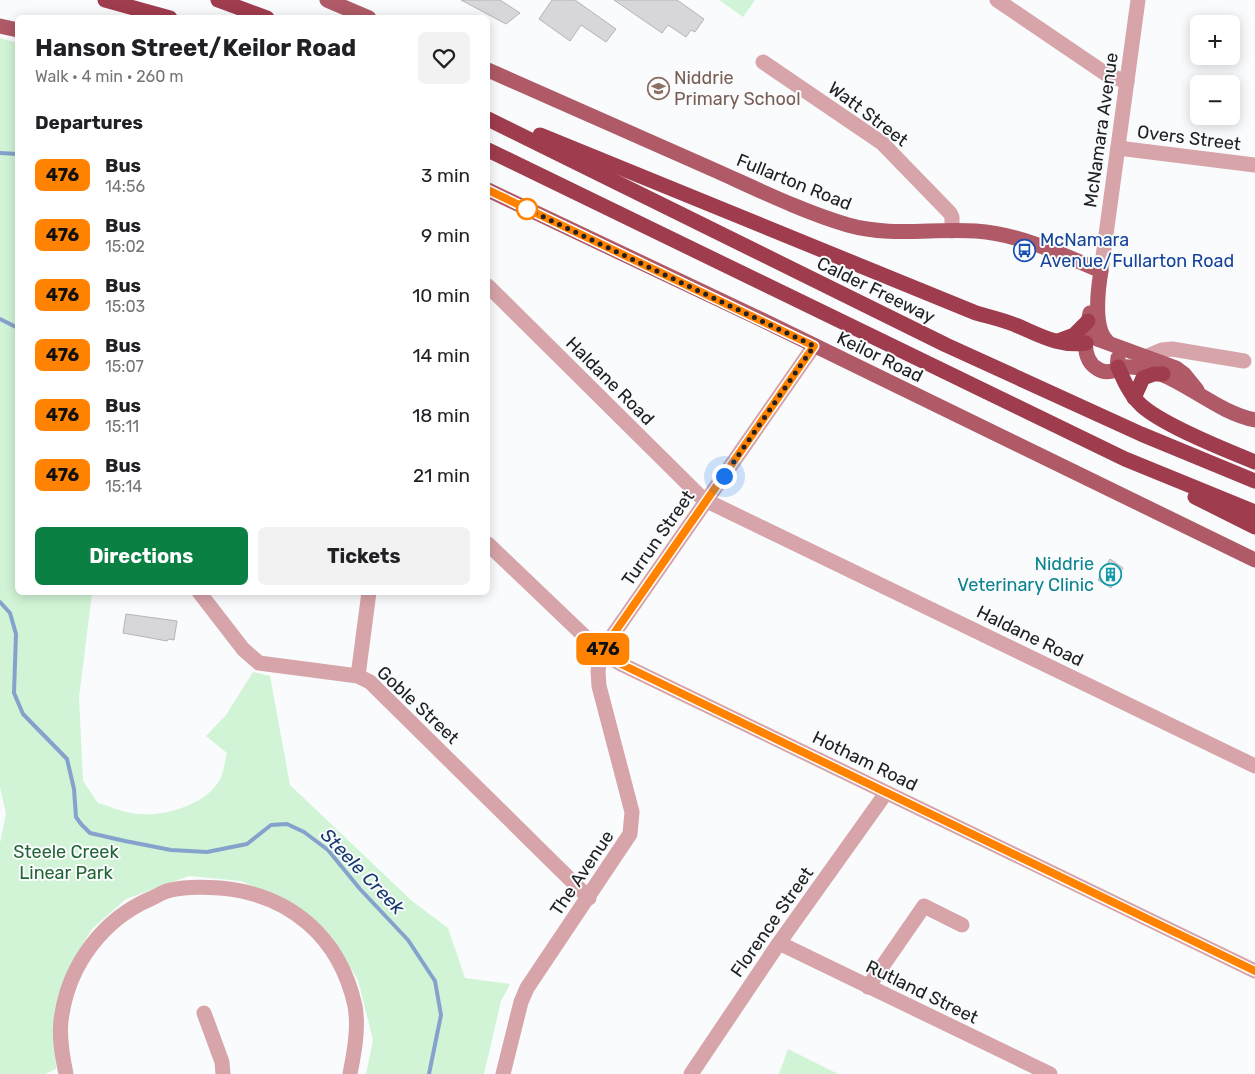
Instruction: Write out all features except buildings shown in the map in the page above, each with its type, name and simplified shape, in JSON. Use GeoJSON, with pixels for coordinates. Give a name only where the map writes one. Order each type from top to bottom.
{"type":"FeatureCollection","features":[{"type":"Feature","properties":{"kind":"highway"},"geometry":{"type":"LineString","coordinates":[[105,0],[159,15]]}},
{"type":"Feature","properties":{"kind":"highway"},"geometry":{"type":"LineString","coordinates":[[132,0],[172,15]]}},
{"type":"Feature","properties":{"kind":"highway"},"geometry":{"type":"LineString","coordinates":[[218,0],[260,15]]}},
{"type":"Feature","properties":{"kind":"highway"},"geometry":{"type":"LineString","coordinates":[[227,0],[261,15]]}},
{"type":"Feature","properties":{"kind":"highway"},"geometry":{"type":"LineString","coordinates":[[490,115],[976,313],[1018,326],[1054,341],[1071,344],[1086,342]]}},
{"type":"Feature","properties":{"kind":"highway","name":"Calder Freeway"},"geometry":{"type":"LineString","coordinates":[[490,120],[946,345],[1141,434],[1255,481]]}},
{"type":"Feature","properties":{"kind":"highway"},"geometry":{"type":"LineString","coordinates":[[490,151],[1125,459],[1255,527]]}},
{"type":"Feature","properties":{"kind":"highway"},"geometry":{"type":"LineString","coordinates":[[1054,341],[1069,338],[1088,320]]}},
{"type":"Feature","properties":{"kind":"highway"},"geometry":{"type":"LineString","coordinates":[[1118,367],[1134,398],[1145,408],[1174,425],[1255,462]]}},
{"type":"Feature","properties":{"kind":"highway"},"geometry":{"type":"LineString","coordinates":[[1134,398],[1143,378],[1154,374],[1163,374]]}},
{"type":"Feature","properties":{"kind":"highway"},"geometry":{"type":"LineString","coordinates":[[1125,459],[1255,512]]}},
{"type":"Feature","properties":{"kind":"main road"},"geometry":{"type":"LineString","coordinates":[[327,0],[362,15]]}},
{"type":"Feature","properties":{"kind":"main road"},"geometry":{"type":"LineString","coordinates":[[0,26],[15,29]]}},
{"type":"Feature","properties":{"kind":"main road","name":"Fullarton Road"},"geometry":{"type":"LineString","coordinates":[[490,71],[812,213],[851,226],[879,230],[976,231],[1039,245],[1101,271]]}},
{"type":"Feature","properties":{"kind":"main road","name":"Keilor Road"},"geometry":{"type":"LineString","coordinates":[[490,191],[1255,560]]}},
{"type":"Feature","properties":{"kind":"main road","name":"McNamara Avenue"},"geometry":{"type":"LineString","coordinates":[[1086,342],[1088,320],[1097,296],[1101,271]]}},
{"type":"Feature","properties":{"kind":"main road","name":"McNamara Avenue"},"geometry":{"type":"LineString","coordinates":[[1097,296],[1100,327],[1108,342]]}},
{"type":"Feature","properties":{"kind":"main road"},"geometry":{"type":"LineString","coordinates":[[1200,395],[1180,370],[1108,342],[1097,339],[1086,342],[1087,355],[1094,366],[1108,372],[1118,367],[1144,368],[1163,374],[1224,410],[1255,420]]}},
{"type":"Feature","properties":{"kind":"main road"},"geometry":{"type":"LineString","coordinates":[[1108,342],[1117,354],[1118,367]]}},
{"type":"Feature","properties":{"kind":"street"},"geometry":{"type":"LineString","coordinates":[[997,0],[1106,74],[1127,82]]}},
{"type":"Feature","properties":{"kind":"street","name":"McNamara Avenue"},"geometry":{"type":"LineString","coordinates":[[1101,271],[1138,0]]}},
{"type":"Feature","properties":{"kind":"street","name":"Watt Street"},"geometry":{"type":"LineString","coordinates":[[763,62],[882,143],[950,213],[952,217],[952,231]]}},
{"type":"Feature","properties":{"kind":"street","name":"Overs Street"},"geometry":{"type":"LineString","coordinates":[[1118,148],[1255,165]]}},
{"type":"Feature","properties":{"kind":"street","name":"Haldane Road"},"geometry":{"type":"LineString","coordinates":[[490,288],[706,502],[1255,766]]}},
{"type":"Feature","properties":{"kind":"street","name":"Turrun Street"},"geometry":{"type":"LineString","coordinates":[[601,652],[814,346]]}},
{"type":"Feature","properties":{"kind":"street"},"geometry":{"type":"LineString","coordinates":[[1148,356],[1168,349],[1244,361]]}},
{"type":"Feature","properties":{"kind":"street"},"geometry":{"type":"LineString","coordinates":[[1180,370],[1183,359],[1194,354]]}},
{"type":"Feature","properties":{"kind":"street","name":"Hotham Road"},"geometry":{"type":"LineString","coordinates":[[490,546],[601,652],[621,664],[1255,971]]}},
{"type":"Feature","properties":{"kind":"street","name":"Goble Street"},"geometry":{"type":"LineString","coordinates":[[201,595],[243,649],[258,663],[358,676],[370,682],[589,898]]}},
{"type":"Feature","properties":{"kind":"street"},"geometry":{"type":"LineString","coordinates":[[358,676],[370,595]]}},
{"type":"Feature","properties":{"kind":"street","name":"The Avenue"},"geometry":{"type":"LineString","coordinates":[[503,1074],[521,1002],[527,988],[626,843],[633,824],[632,812],[599,686],[598,671],[601,652]]}},
{"type":"Feature","properties":{"kind":"street","name":"Florence Street"},"geometry":{"type":"LineString","coordinates":[[691,1074],[778,943],[886,793]]}},
{"type":"Feature","properties":{"kind":"street"},"geometry":{"type":"LineString","coordinates":[[66,1074],[61,1048],[61,1015],[70,981],[89,947],[113,920],[140,903],[171,890],[202,887],[246,890],[273,900],[297,914],[323,938],[346,974],[355,1008],[355,1048],[350,1074]]}},
{"type":"Feature","properties":{"kind":"street"},"geometry":{"type":"LineString","coordinates":[[868,987],[924,906],[962,925]]}},
{"type":"Feature","properties":{"kind":"street","name":"Rutland Street"},"geometry":{"type":"LineString","coordinates":[[778,943],[1050,1074]]}},
{"type":"Feature","properties":{"kind":"street"},"geometry":{"type":"LineString","coordinates":[[204,1013],[222,1062],[223,1074]]}},
{"type":"Feature","properties":{"kind":"green space"},"geometry":{"type":"Polygon","coordinates":[[[719,0],[755,0],[743,17],[719,0]]]}},
{"type":"Feature","properties":{"kind":"green space","name":"Steele Creek Linear Park"},"geometry":{"type":"Polygon","coordinates":[[[0,38],[15,42],[15,595],[92,595],[79,697],[83,781],[98,803],[123,811],[149,814],[161,813],[196,802],[214,788],[220,779],[227,753],[206,736],[226,715],[253,672],[270,676],[290,785],[412,901],[448,928],[465,978],[510,984],[501,1001],[484,1074],[366,1074],[373,1040],[358,980],[331,936],[292,903],[241,881],[189,876],[126,899],[92,929],[67,971],[54,1024],[56,1069],[45,1074],[0,1074],[0,843],[6,813],[0,788],[0,38]]]}},
{"type":"Feature","properties":{"kind":"green space"},"geometry":{"type":"Polygon","coordinates":[[[788,1049],[838,1074],[779,1074],[788,1049]]]}},
{"type":"Feature","properties":{"kind":"waterway","name":"Steele Creek"},"geometry":{"type":"LineString","coordinates":[[0,153],[15,154]]}},
{"type":"Feature","properties":{"kind":"waterway","name":"Steele Creek"},"geometry":{"type":"LineString","coordinates":[[0,319],[15,326]]}},
{"type":"Feature","properties":{"kind":"waterway","name":"Steele Creek"},"geometry":{"type":"LineString","coordinates":[[0,602],[10,613],[16,634],[14,693],[23,714],[67,759],[74,789],[76,817],[81,824],[90,833],[125,841],[171,850],[207,852],[247,844],[271,825],[287,824],[304,832],[328,850],[360,889],[408,940],[435,981],[441,1015],[429,1074]]}},
{"type":"Feature","properties":{"kind":"bus line","name":"476"},"geometry":{"type":"LineString","coordinates":[[490,191],[628,255],[814,346],[601,652],[621,664],[1255,971]]}},
{"type":"Feature","properties":{"kind":"place","name":"Niddrie Primary School"},"geometry":{"type":"Point","coordinates":[658,88]}},
{"type":"Feature","properties":{"kind":"place","name":"McNamara Avenue/Fullarton Road"},"geometry":{"type":"Point","coordinates":[1024,250]}},
{"type":"Feature","properties":{"kind":"place","name":"Niddrie Veterinary Clinic"},"geometry":{"type":"Point","coordinates":[1110,574]}},
{"type":"Feature","properties":{"kind":"route"},"geometry":{"type":"LineString","coordinates":[[527,209],[628,255],[814,346],[724,476]]}}]}
